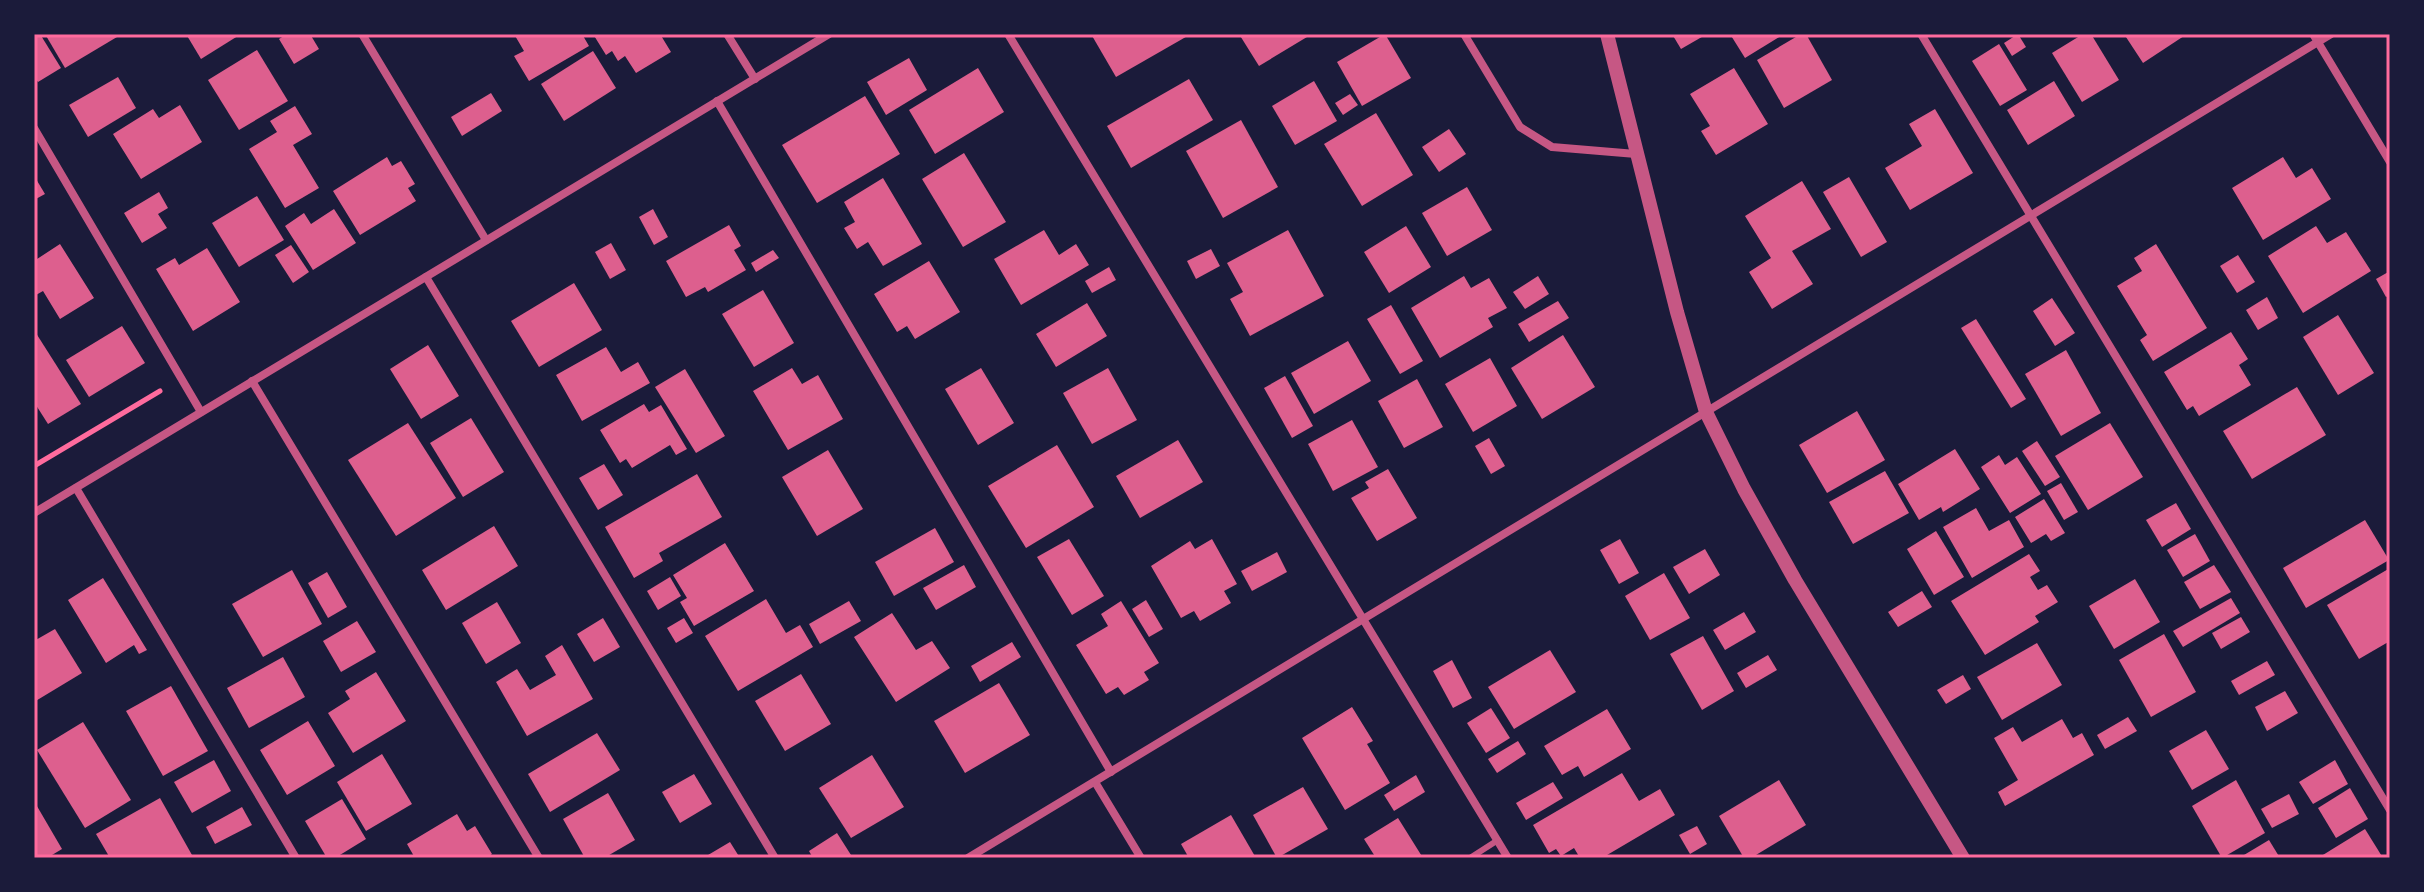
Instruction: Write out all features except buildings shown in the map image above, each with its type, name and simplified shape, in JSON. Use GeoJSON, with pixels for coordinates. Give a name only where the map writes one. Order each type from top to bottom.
{"type":"FeatureCollection","features":[{"type":"Feature","properties":{"kind":"street"},"geometry":{"type":"LineString","coordinates":[[362,34],[486,240]]}},
{"type":"Feature","properties":{"kind":"street"},"geometry":{"type":"LineString","coordinates":[[727,34],[755,79]]}},
{"type":"Feature","properties":{"kind":"street"},"geometry":{"type":"LineString","coordinates":[[34,513],[829,34]]}},
{"type":"Feature","properties":{"kind":"street"},"geometry":{"type":"LineString","coordinates":[[1008,34],[1508,858]]}},
{"type":"Feature","properties":{"kind":"street"},"geometry":{"type":"LineString","coordinates":[[1464,34],[1520,127],[1552,147],[1636,154]]}},
{"type":"Feature","properties":{"kind":"street"},"geometry":{"type":"LineString","coordinates":[[1607,34],[1706,412],[1744,489],[1795,580],[1963,858]]}},
{"type":"Feature","properties":{"kind":"street"},"geometry":{"type":"LineString","coordinates":[[1921,34],[2390,810]]}},
{"type":"Feature","properties":{"kind":"street"},"geometry":{"type":"LineString","coordinates":[[968,858],[2030,217],[2316,38],[2331,34]]}},
{"type":"Feature","properties":{"kind":"street"},"geometry":{"type":"LineString","coordinates":[[2316,38],[2390,162]]}},
{"type":"Feature","properties":{"kind":"street"},"geometry":{"type":"LineString","coordinates":[[717,101],[1111,772]]}},
{"type":"Feature","properties":{"kind":"street"},"geometry":{"type":"LineString","coordinates":[[34,128],[201,412]]}},
{"type":"Feature","properties":{"kind":"street"},"geometry":{"type":"LineString","coordinates":[[426,277],[775,858]]}},
{"type":"Feature","properties":{"kind":"street"},"geometry":{"type":"LineString","coordinates":[[252,381],[539,858]]}},
{"type":"Feature","properties":{"kind":"street"},"geometry":{"type":"LineString","coordinates":[[76,488],[296,858]]}},
{"type":"Feature","properties":{"kind":"street"},"geometry":{"type":"LineString","coordinates":[[1095,782],[1141,858]]}},
{"type":"Feature","properties":{"kind":"lane"},"geometry":{"type":"LineString","coordinates":[[1470,858],[1498,840]]}},
{"type":"Feature","properties":{"kind":"path"},"geometry":{"type":"LineString","coordinates":[[34,466],[180,379]]}}]}
